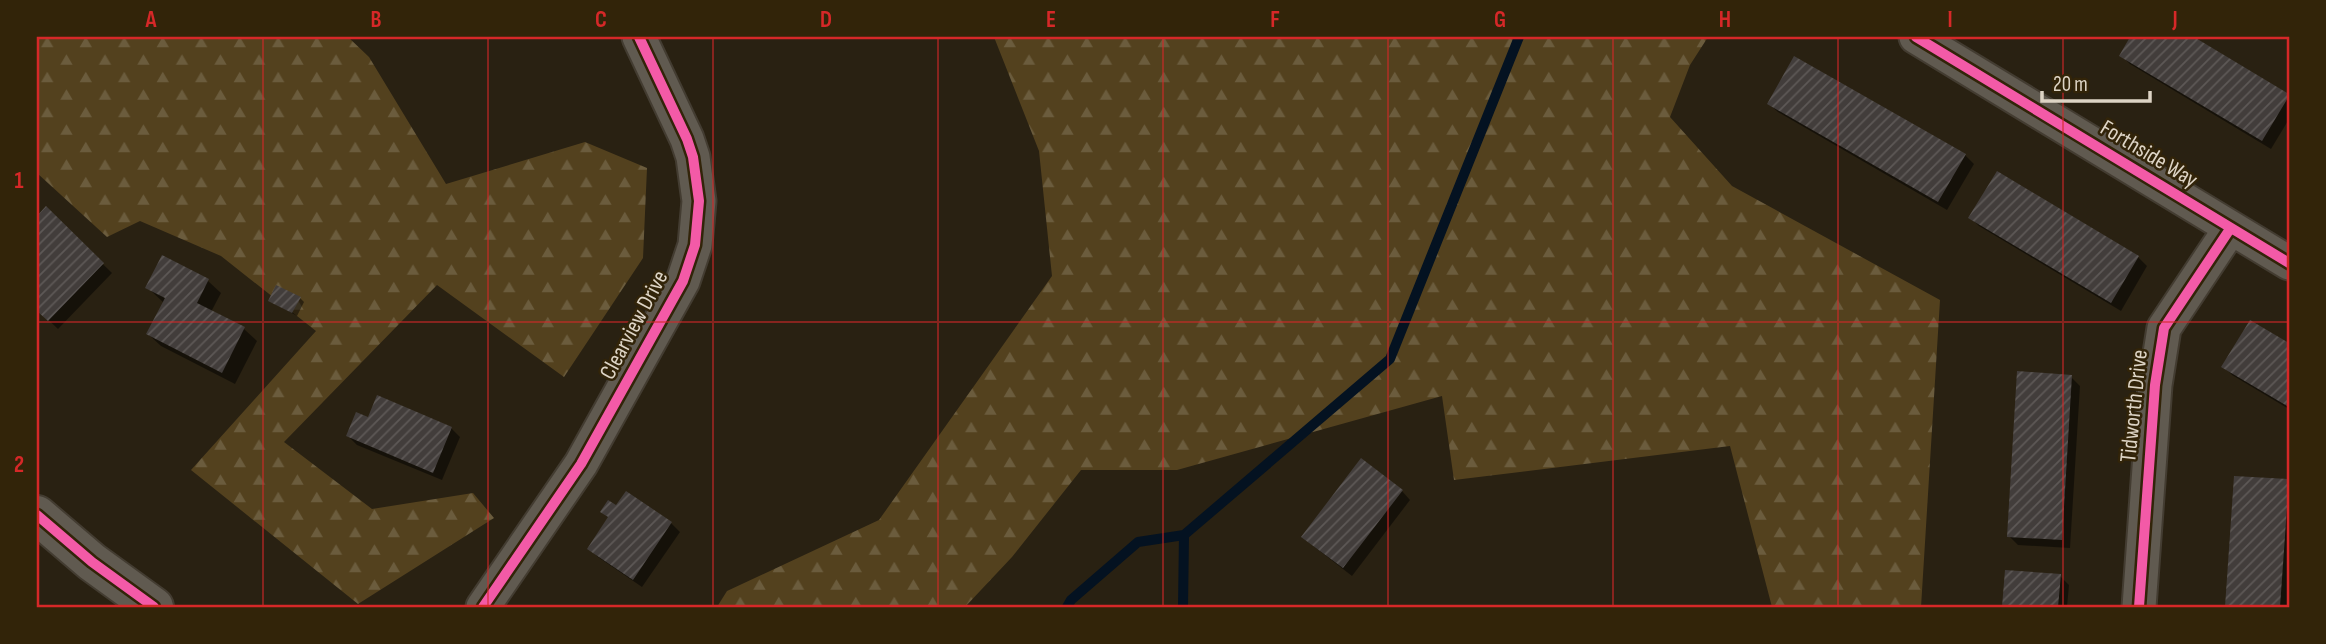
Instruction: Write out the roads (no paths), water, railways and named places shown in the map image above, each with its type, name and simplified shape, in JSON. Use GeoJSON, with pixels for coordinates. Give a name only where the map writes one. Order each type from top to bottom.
{"type":"FeatureCollection","features":[{"type":"Feature","properties":{"kind":"street","name":"Clearview Drive"},"geometry":{"type":"LineString","coordinates":[[484,607],[581,464],[683,281],[695,245],[699,201],[693,157],[639,37]]}},
{"type":"Feature","properties":{"kind":"street","name":"Forthside Way"},"geometry":{"type":"LineString","coordinates":[[1916,37],[2289,263]]}},
{"type":"Feature","properties":{"kind":"street","name":"Tidworth Drive"},"geometry":{"type":"LineString","coordinates":[[2139,607],[2155,385],[2164,328],[2230,229]]}},
{"type":"Feature","properties":{"kind":"street"},"geometry":{"type":"LineString","coordinates":[[37,515],[92,562],[154,607]]}},
{"type":"Feature","properties":{"kind":"waterway"},"geometry":{"type":"LineString","coordinates":[[1067,607],[1071,600],[1138,542],[1184,535],[1390,359],[1519,37]]}},
{"type":"Feature","properties":{"kind":"waterway"},"geometry":{"type":"LineString","coordinates":[[1183,607],[1184,535]]}}]}
